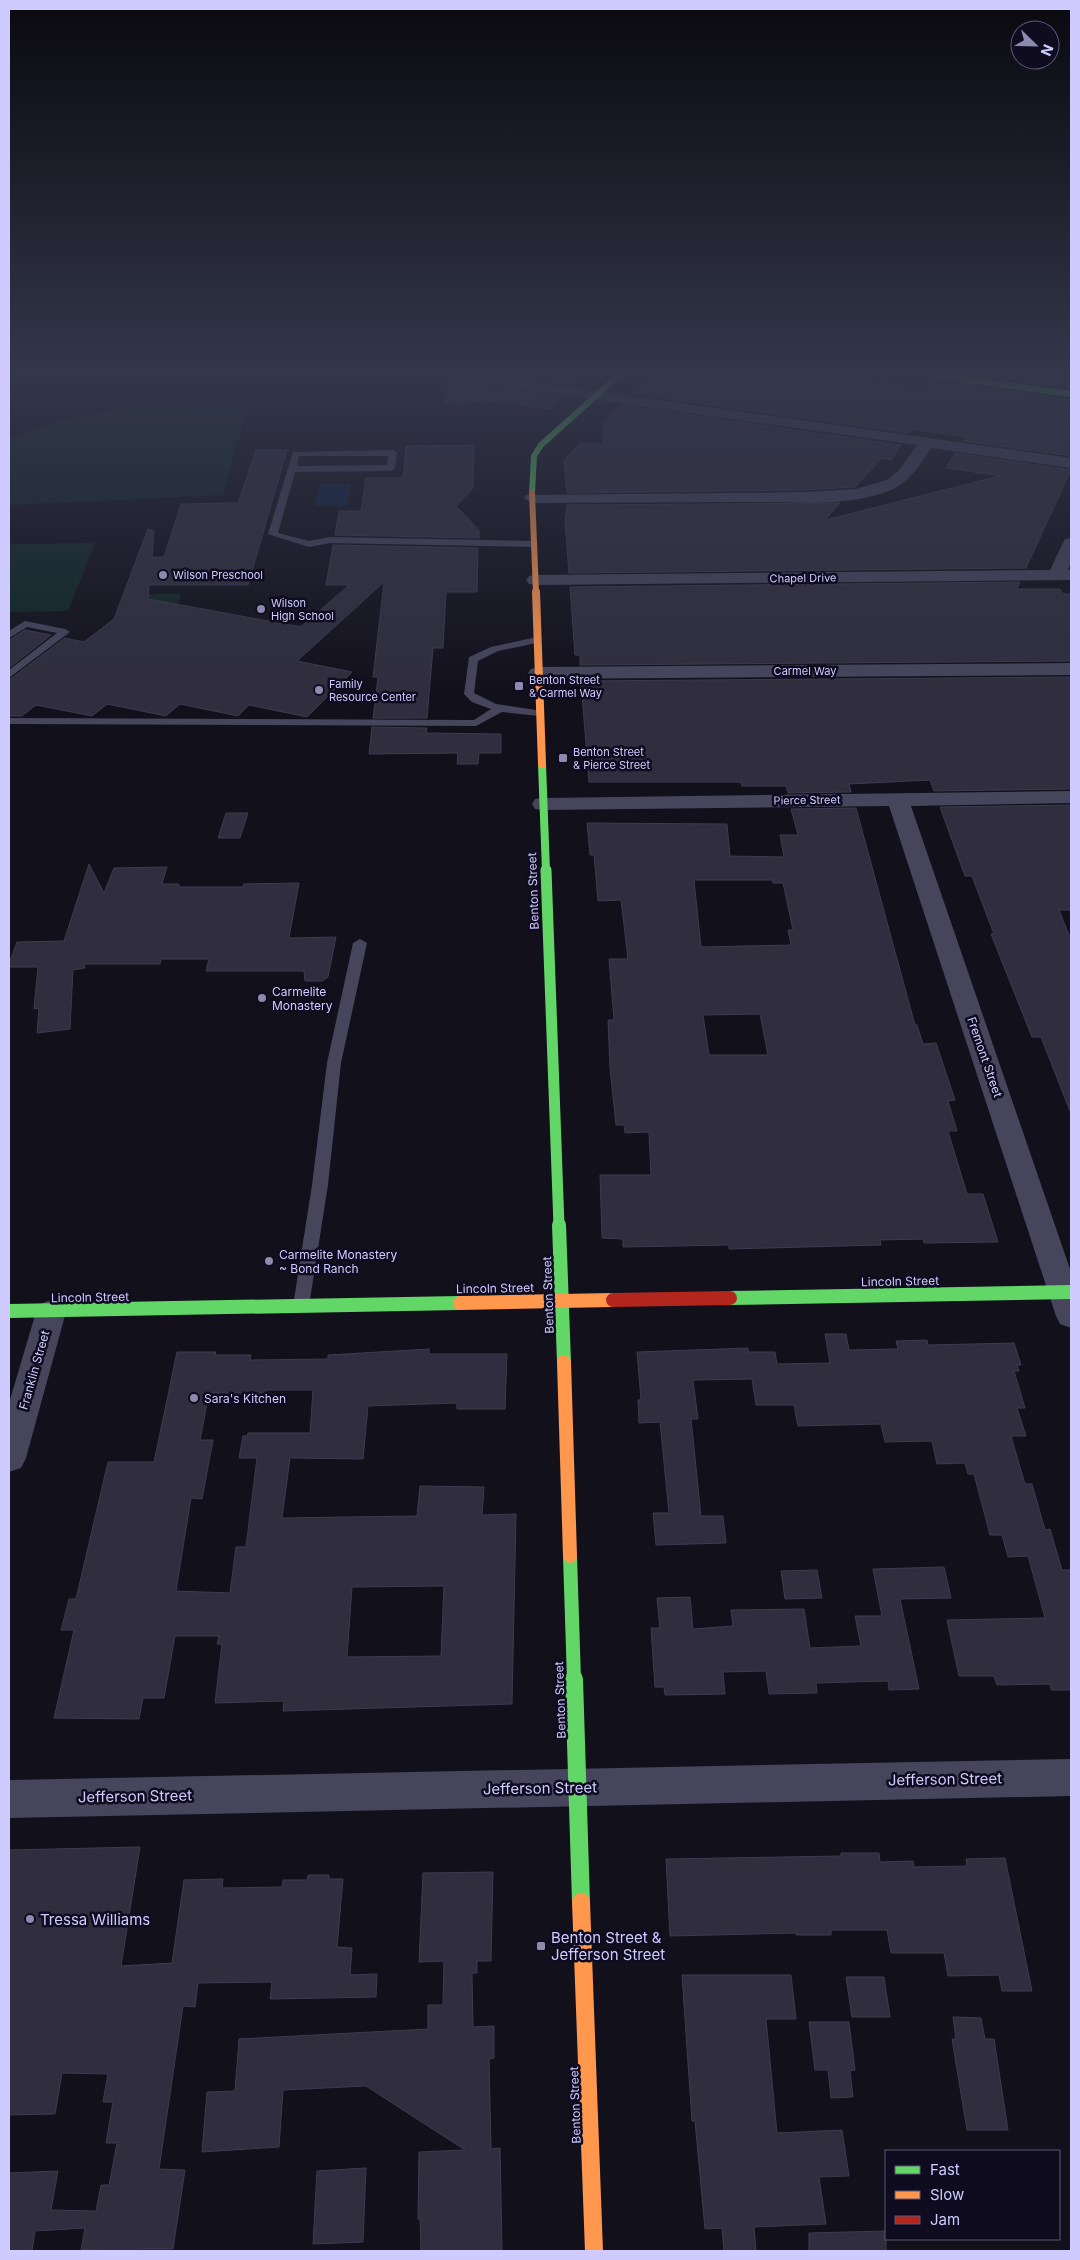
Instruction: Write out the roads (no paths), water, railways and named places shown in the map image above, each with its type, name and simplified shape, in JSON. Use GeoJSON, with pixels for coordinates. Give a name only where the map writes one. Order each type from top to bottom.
{"type":"FeatureCollection","features":[{"type":"Feature","properties":{"kind":"main road","name":"Benton Street"},"geometry":{"type":"LineString","coordinates":[[533,480],[533,544],[562,1300],[594,2251]]}},
{"type":"Feature","properties":{"kind":"main road","name":"Lincoln Street"},"geometry":{"type":"LineString","coordinates":[[9,1311],[51,1312],[562,1300],[1069,1300]]}},
{"type":"Feature","properties":{"kind":"street"},"geometry":{"type":"LineString","coordinates":[[532,498],[796,497],[851,494],[874,490],[895,480]]}},
{"type":"Feature","properties":{"kind":"street"},"geometry":{"type":"LineString","coordinates":[[1064,575],[1071,543]]}},
{"type":"Feature","properties":{"kind":"street","name":"Chapel Drive"},"geometry":{"type":"LineString","coordinates":[[535,580],[1064,575]]}},
{"type":"Feature","properties":{"kind":"street","name":"Carmel Way"},"geometry":{"type":"LineString","coordinates":[[538,673],[1071,669]]}},
{"type":"Feature","properties":{"kind":"street","name":"Pierce Street"},"geometry":{"type":"LineString","coordinates":[[543,804],[1071,797]]}},
{"type":"Feature","properties":{"kind":"street","name":"Fremont Street"},"geometry":{"type":"LineString","coordinates":[[898,799],[1069,1300]]}},
{"type":"Feature","properties":{"kind":"street","name":"Franklin Street"},"geometry":{"type":"LineString","coordinates":[[9,1458],[51,1312]]}},
{"type":"Feature","properties":{"kind":"street","name":"Jefferson Street"},"geometry":{"type":"LineString","coordinates":[[9,1799],[1071,1777]]}},
{"type":"Feature","properties":{"kind":"lane"},"geometry":{"type":"LineString","coordinates":[[289,480],[273,534],[309,544],[330,540],[533,544]]}},
{"type":"Feature","properties":{"kind":"lane"},"geometry":{"type":"LineString","coordinates":[[9,635],[25,624],[65,632],[9,675]]}},
{"type":"Feature","properties":{"kind":"lane"},"geometry":{"type":"LineString","coordinates":[[538,640],[495,649],[473,659],[470,694],[475,700],[539,713]]}},
{"type":"Feature","properties":{"kind":"lane"},"geometry":{"type":"LineString","coordinates":[[9,721],[476,723],[502,707]]}},
{"type":"Feature","properties":{"kind":"lane"},"geometry":{"type":"LineString","coordinates":[[301,1306],[320,1184],[334,1063],[360,943]]}},
{"type":"Feature","properties":{"kind":"water"},"geometry":{"type":"Polygon","coordinates":[[[320,484],[351,484],[347,506],[315,506],[320,484]]]}},
{"type":"Feature","properties":{"kind":"place","name":"Wilson Preschool"},"geometry":{"type":"Point","coordinates":[163,575]}},
{"type":"Feature","properties":{"kind":"place","name":"Wilson High School"},"geometry":{"type":"Point","coordinates":[261,609]}},
{"type":"Feature","properties":{"kind":"place","name":"Benton Street & Carmel Way"},"geometry":{"type":"Point","coordinates":[519,686]}},
{"type":"Feature","properties":{"kind":"place","name":"Family Resource Center"},"geometry":{"type":"Point","coordinates":[319,690]}},
{"type":"Feature","properties":{"kind":"place","name":"Benton Street & Pierce Street"},"geometry":{"type":"Point","coordinates":[563,758]}},
{"type":"Feature","properties":{"kind":"place","name":"Carmelite Monastery"},"geometry":{"type":"Point","coordinates":[262,998]}},
{"type":"Feature","properties":{"kind":"place","name":"Carmelite Monastery ~ Bond Ranch"},"geometry":{"type":"Point","coordinates":[269,1261]}},
{"type":"Feature","properties":{"kind":"place","name":"Sara's Kitchen"},"geometry":{"type":"Point","coordinates":[194,1398]}},
{"type":"Feature","properties":{"kind":"place","name":"Tressa Williams"},"geometry":{"type":"Point","coordinates":[30,1919]}},
{"type":"Feature","properties":{"kind":"place","name":"Benton Street & Jefferson Street"},"geometry":{"type":"Point","coordinates":[541,1946]}}]}
